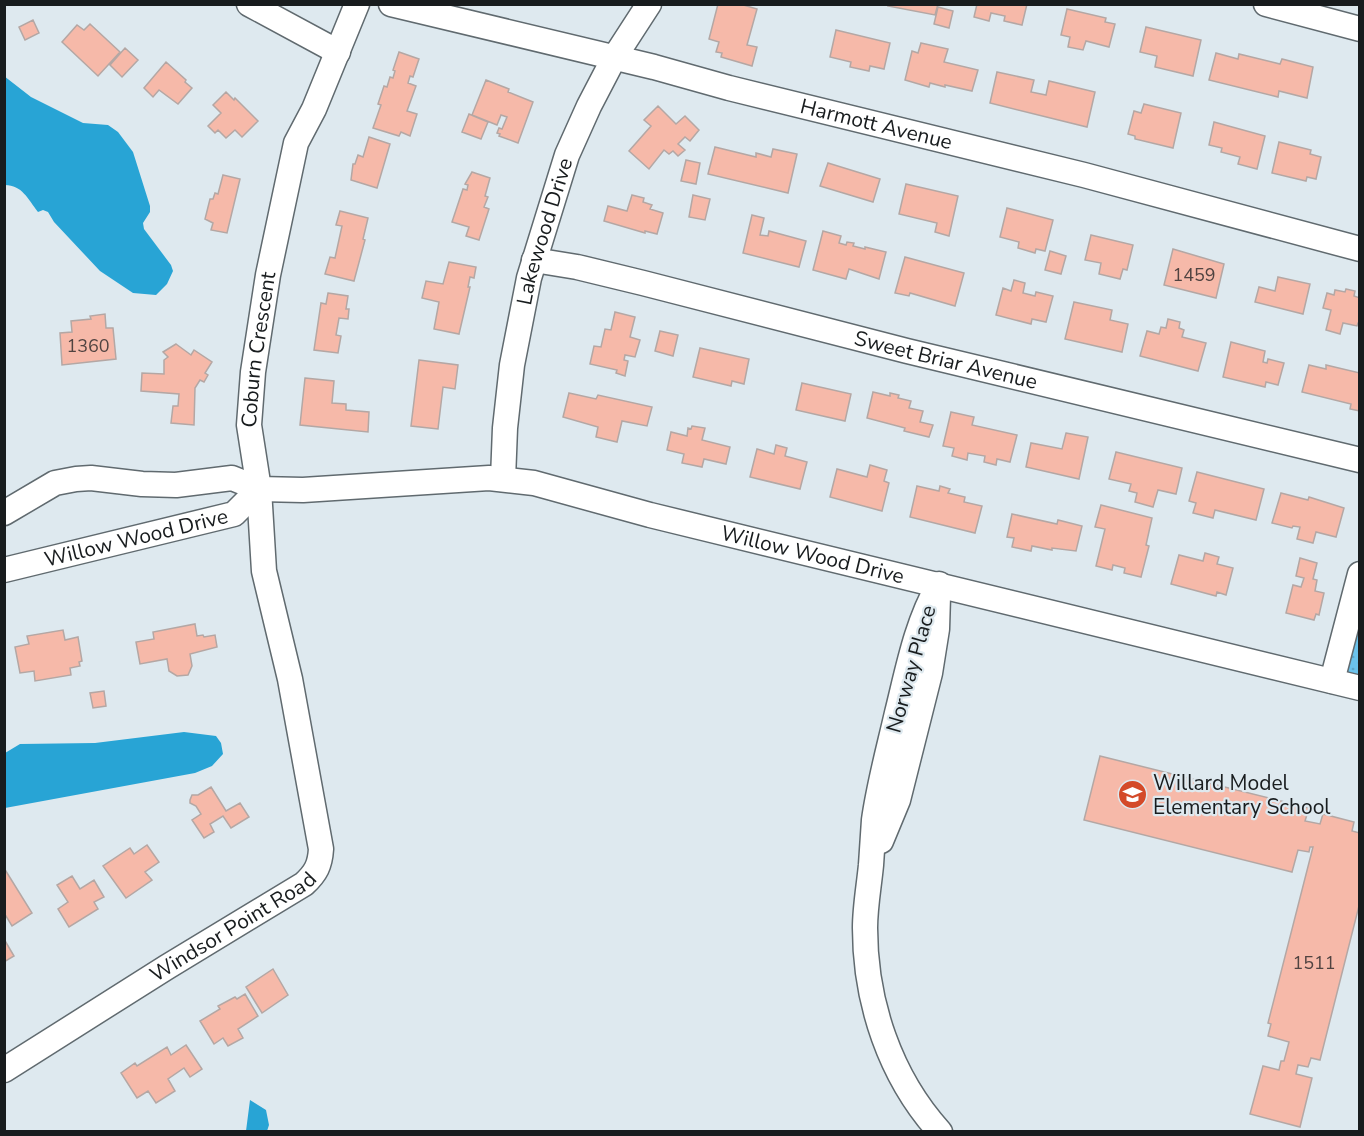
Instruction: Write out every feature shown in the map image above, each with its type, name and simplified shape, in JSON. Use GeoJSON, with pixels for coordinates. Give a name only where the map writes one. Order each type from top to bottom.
{"type":"FeatureCollection","features":[{"type":"Feature","properties":{"kind":"street"},"geometry":{"type":"LineString","coordinates":[[249,4],[338,52]]}},
{"type":"Feature","properties":{"kind":"street","name":"Coburn Crescent"},"geometry":{"type":"LineString","coordinates":[[294,705],[264,571],[259,489],[249,425],[253,372],[268,275],[296,144],[314,109],[357,4]]}},
{"type":"Feature","properties":{"kind":"street","name":"Harmott Avenue"},"geometry":{"type":"LineString","coordinates":[[391,4],[1084,175],[1359,249]]}},
{"type":"Feature","properties":{"kind":"street","name":"Lakewood Drive"},"geometry":{"type":"LineString","coordinates":[[503,479],[505,429],[512,366],[523,303],[534,260],[567,155],[589,106],[614,58],[649,4]]}},
{"type":"Feature","properties":{"kind":"street"},"geometry":{"type":"LineString","coordinates":[[1266,4],[1359,29]]}},
{"type":"Feature","properties":{"kind":"street","name":"Sweet Briar Avenue"},"geometry":{"type":"LineString","coordinates":[[534,260],[577,267],[907,351],[1359,460]]}},
{"type":"Feature","properties":{"kind":"street","name":"Willow Wood Drive"},"geometry":{"type":"LineString","coordinates":[[4,513],[55,483],[91,478],[176,485],[232,478],[259,489],[303,490],[489,478],[534,483],[650,515],[1359,688]]}},
{"type":"Feature","properties":{"kind":"street","name":"Willow Wood Drive"},"geometry":{"type":"LineString","coordinates":[[4,570],[234,514],[259,489]]}},
{"type":"Feature","properties":{"kind":"street"},"geometry":{"type":"LineString","coordinates":[[1332,681],[1359,574]]}},
{"type":"Feature","properties":{"kind":"street","name":"Norway Place"},"geometry":{"type":"LineString","coordinates":[[939,584],[937,629],[930,674],[898,800],[871,866],[865,927],[867,966],[873,1005],[885,1040],[900,1074],[919,1106],[940,1131]]}},
{"type":"Feature","properties":{"kind":"street","name":"Windsor Point Road"},"geometry":{"type":"LineString","coordinates":[[4,1070],[304,884],[315,873],[320,861],[321,849],[294,705]]}},
{"type":"Feature","properties":{"kind":"shaded area"},"geometry":{"type":"Polygon","coordinates":[[[4,76],[31,97],[83,123],[108,125],[118,132],[133,152],[150,206],[150,212],[143,223],[144,229],[173,271],[167,284],[156,295],[133,293],[100,271],[54,222],[48,212],[43,210],[38,212],[20,190],[5,185],[4,76]]]}},
{"type":"Feature","properties":{"kind":"shaded area"},"geometry":{"type":"Polygon","coordinates":[[[1359,570],[1359,688],[1332,681],[1359,570]]]}},
{"type":"Feature","properties":{"kind":"shaded area"},"geometry":{"type":"Polygon","coordinates":[[[184,732],[216,736],[221,743],[223,754],[212,766],[195,773],[5,808],[5,753],[20,744],[95,743],[184,732]]]}},
{"type":"Feature","properties":{"kind":"shaded area"},"geometry":{"type":"Polygon","coordinates":[[[250,1100],[266,1110],[269,1125],[267,1131],[246,1131],[250,1100]]]}},
{"type":"Feature","properties":{"kind":"building"},"geometry":{"type":"Polygon","coordinates":[[[718,4],[740,4],[757,9],[747,45],[757,47],[752,66],[721,57],[722,53],[716,52],[719,42],[709,39],[718,4]]]}},
{"type":"Feature","properties":{"kind":"building"},"geometry":{"type":"Polygon","coordinates":[[[889,4],[938,4],[935,15],[888,6],[889,4]]]}},
{"type":"Feature","properties":{"kind":"building"},"geometry":{"type":"Polygon","coordinates":[[[977,4],[1027,4],[1022,25],[1004,21],[1005,16],[991,13],[989,21],[974,17],[977,4]]]}},
{"type":"Feature","properties":{"kind":"building"},"geometry":{"type":"Polygon","coordinates":[[[938,7],[953,11],[949,28],[934,24],[938,7]]]}},
{"type":"Feature","properties":{"kind":"building"},"geometry":{"type":"Polygon","coordinates":[[[1067,9],[1106,18],[1105,22],[1115,24],[1109,47],[1086,41],[1083,50],[1068,47],[1070,37],[1061,35],[1067,9]]]}},
{"type":"Feature","properties":{"kind":"building"},"geometry":{"type":"Polygon","coordinates":[[[33,20],[39,33],[25,40],[19,27],[33,20]]]}},
{"type":"Feature","properties":{"kind":"building"},"geometry":{"type":"Polygon","coordinates":[[[90,24],[120,52],[98,76],[62,42],[77,25],[84,30],[90,24]]]}},
{"type":"Feature","properties":{"kind":"building"},"geometry":{"type":"Polygon","coordinates":[[[1146,27],[1201,40],[1193,76],[1155,67],[1157,56],[1140,52],[1146,27]]]}},
{"type":"Feature","properties":{"kind":"building"},"geometry":{"type":"Polygon","coordinates":[[[836,30],[890,43],[884,69],[870,66],[869,71],[850,67],[851,62],[830,57],[836,30]]]}},
{"type":"Feature","properties":{"kind":"building"},"geometry":{"type":"Polygon","coordinates":[[[921,43],[948,49],[944,62],[978,70],[972,91],[930,83],[929,87],[905,80],[912,51],[918,53],[921,43]]]}},
{"type":"Feature","properties":{"kind":"building"},"geometry":{"type":"Polygon","coordinates":[[[125,48],[138,60],[122,77],[110,65],[125,48]]]}},
{"type":"Feature","properties":{"kind":"building"},"geometry":{"type":"Polygon","coordinates":[[[399,52],[419,59],[413,77],[410,76],[408,83],[416,86],[407,111],[417,114],[410,136],[401,132],[399,136],[373,128],[381,105],[378,104],[384,86],[387,87],[390,77],[393,78],[399,52]]]}},
{"type":"Feature","properties":{"kind":"building"},"geometry":{"type":"Polygon","coordinates":[[[1216,53],[1238,59],[1239,54],[1280,64],[1282,59],[1313,67],[1307,98],[1279,91],[1278,97],[1209,80],[1216,53]]]}},
{"type":"Feature","properties":{"kind":"building"},"geometry":{"type":"Polygon","coordinates":[[[166,62],[192,88],[178,104],[159,90],[153,97],[144,88],[166,62]]]}},
{"type":"Feature","properties":{"kind":"building"},"geometry":{"type":"Polygon","coordinates":[[[997,72],[1034,80],[1031,92],[1046,95],[1049,81],[1095,92],[1087,127],[990,103],[997,72]]]}},
{"type":"Feature","properties":{"kind":"building"},"geometry":{"type":"Polygon","coordinates":[[[486,80],[533,102],[518,143],[499,136],[500,134],[497,133],[499,128],[502,129],[507,117],[501,115],[497,125],[472,115],[486,80]]]}},
{"type":"Feature","properties":{"kind":"building"},"geometry":{"type":"Polygon","coordinates":[[[226,92],[258,121],[242,137],[235,130],[226,138],[218,130],[215,133],[208,126],[221,113],[213,105],[226,92]]]}},
{"type":"Feature","properties":{"kind":"building"},"geometry":{"type":"Polygon","coordinates":[[[1144,104],[1181,113],[1173,148],[1135,139],[1135,136],[1128,134],[1134,111],[1141,113],[1144,104]]]}},
{"type":"Feature","properties":{"kind":"building"},"geometry":{"type":"Polygon","coordinates":[[[658,106],[676,124],[685,116],[699,130],[690,141],[685,137],[678,144],[685,150],[678,156],[673,151],[669,154],[664,150],[649,169],[629,151],[651,126],[644,120],[658,106]]]}},
{"type":"Feature","properties":{"kind":"building"},"geometry":{"type":"Polygon","coordinates":[[[469,114],[488,122],[481,139],[462,132],[469,114]]]}},
{"type":"Feature","properties":{"kind":"building"},"geometry":{"type":"Polygon","coordinates":[[[1214,122],[1265,136],[1257,169],[1238,164],[1240,157],[1221,152],[1222,148],[1209,145],[1214,122]]]}},
{"type":"Feature","properties":{"kind":"building"},"geometry":{"type":"Polygon","coordinates":[[[369,137],[390,144],[377,188],[351,180],[353,164],[358,155],[363,157],[369,137]]]}},
{"type":"Feature","properties":{"kind":"building"},"geometry":{"type":"Polygon","coordinates":[[[1279,142],[1311,150],[1310,154],[1321,157],[1316,179],[1307,177],[1306,181],[1272,173],[1279,142]]]}},
{"type":"Feature","properties":{"kind":"building"},"geometry":{"type":"Polygon","coordinates":[[[715,147],[756,157],[756,153],[771,157],[773,149],[797,154],[788,193],[708,174],[715,147]]]}},
{"type":"Feature","properties":{"kind":"building"},"geometry":{"type":"Polygon","coordinates":[[[686,160],[700,163],[696,184],[681,181],[686,160]]]}},
{"type":"Feature","properties":{"kind":"building"},"geometry":{"type":"Polygon","coordinates":[[[828,163],[880,179],[873,202],[820,186],[828,163]]]}},
{"type":"Feature","properties":{"kind":"building"},"geometry":{"type":"Polygon","coordinates":[[[472,172],[490,178],[485,196],[488,197],[484,207],[489,209],[479,240],[466,236],[469,227],[452,222],[463,189],[467,190],[468,185],[465,184],[472,172]]]}},
{"type":"Feature","properties":{"kind":"building"},"geometry":{"type":"Polygon","coordinates":[[[223,175],[240,179],[227,233],[211,230],[213,223],[205,219],[210,199],[213,199],[215,193],[218,194],[223,175]]]}},
{"type":"Feature","properties":{"kind":"building"},"geometry":{"type":"Polygon","coordinates":[[[906,184],[958,196],[949,236],[935,232],[937,223],[899,214],[906,184]]]}},
{"type":"Feature","properties":{"kind":"building"},"geometry":{"type":"Polygon","coordinates":[[[632,195],[644,198],[643,202],[652,205],[650,209],[663,213],[657,234],[645,231],[645,233],[604,221],[608,206],[627,211],[632,195]]]}},
{"type":"Feature","properties":{"kind":"building"},"geometry":{"type":"Polygon","coordinates":[[[693,195],[710,199],[705,220],[689,217],[693,195]]]}},
{"type":"Feature","properties":{"kind":"building"},"geometry":{"type":"Polygon","coordinates":[[[1007,208],[1053,220],[1045,251],[1036,249],[1035,253],[1018,248],[1019,242],[1000,237],[1007,208]]]}},
{"type":"Feature","properties":{"kind":"building"},"geometry":{"type":"Polygon","coordinates":[[[340,211],[368,218],[363,239],[365,240],[354,281],[325,274],[330,257],[335,258],[342,226],[336,225],[340,211]]]}},
{"type":"Feature","properties":{"kind":"building"},"geometry":{"type":"Polygon","coordinates":[[[752,215],[764,218],[760,235],[768,236],[769,231],[806,241],[799,267],[743,253],[752,215]]]}},
{"type":"Feature","properties":{"kind":"building"},"geometry":{"type":"Polygon","coordinates":[[[823,231],[841,236],[839,243],[846,245],[847,242],[854,243],[853,246],[886,252],[879,279],[849,269],[846,279],[813,270],[823,231]]]}},
{"type":"Feature","properties":{"kind":"building"},"geometry":{"type":"Polygon","coordinates":[[[1091,235],[1133,245],[1127,270],[1123,269],[1120,279],[1099,274],[1101,263],[1085,260],[1091,235]]]}},
{"type":"Feature","properties":{"kind":"building"},"geometry":{"type":"Polygon","coordinates":[[[1173,249],[1224,264],[1216,298],[1164,285],[1173,249]]]}},
{"type":"Feature","properties":{"kind":"building"},"geometry":{"type":"Polygon","coordinates":[[[1050,251],[1066,256],[1061,274],[1045,270],[1050,251]]]}},
{"type":"Feature","properties":{"kind":"building"},"geometry":{"type":"Polygon","coordinates":[[[905,257],[964,273],[955,306],[910,293],[909,296],[895,293],[905,257]]]}},
{"type":"Feature","properties":{"kind":"building"},"geometry":{"type":"Polygon","coordinates":[[[449,262],[476,267],[474,278],[470,277],[468,287],[470,287],[459,334],[434,329],[439,302],[422,298],[426,281],[443,284],[449,262]]]}},
{"type":"Feature","properties":{"kind":"building"},"geometry":{"type":"Polygon","coordinates":[[[1278,277],[1310,284],[1303,314],[1255,302],[1259,287],[1275,291],[1278,277]]]}},
{"type":"Feature","properties":{"kind":"building"},"geometry":{"type":"Polygon","coordinates":[[[1014,280],[1025,283],[1023,293],[1035,296],[1036,292],[1053,296],[1046,322],[1032,319],[1031,324],[996,315],[1003,288],[1011,291],[1014,280]]]}},
{"type":"Feature","properties":{"kind":"building"},"geometry":{"type":"Polygon","coordinates":[[[1346,289],[1355,291],[1354,296],[1360,298],[1360,323],[1357,326],[1343,323],[1340,334],[1326,330],[1331,310],[1323,308],[1327,293],[1334,295],[1335,290],[1345,292],[1346,289]]]}},
{"type":"Feature","properties":{"kind":"building"},"geometry":{"type":"Polygon","coordinates":[[[328,293],[348,296],[346,309],[349,309],[348,319],[339,318],[336,335],[341,336],[338,353],[314,350],[321,303],[326,304],[328,293]]]}},
{"type":"Feature","properties":{"kind":"building"},"geometry":{"type":"Polygon","coordinates":[[[1074,302],[1112,310],[1110,320],[1128,324],[1122,352],[1065,339],[1074,302]]]}},
{"type":"Feature","properties":{"kind":"building"},"geometry":{"type":"Polygon","coordinates":[[[615,312],[635,317],[630,337],[640,340],[635,357],[625,355],[624,360],[628,361],[625,376],[616,373],[617,370],[590,364],[594,346],[601,347],[605,329],[611,330],[615,312]]]}},
{"type":"Feature","properties":{"kind":"building"},"geometry":{"type":"Polygon","coordinates":[[[105,314],[106,328],[113,328],[116,359],[62,365],[60,333],[72,332],[71,321],[91,319],[90,316],[105,314]]]}},
{"type":"Feature","properties":{"kind":"building"},"geometry":{"type":"Polygon","coordinates":[[[1168,319],[1180,322],[1179,328],[1184,330],[1182,337],[1206,343],[1198,371],[1140,356],[1147,331],[1159,334],[1161,327],[1166,328],[1168,319]]]}},
{"type":"Feature","properties":{"kind":"building"},"geometry":{"type":"Polygon","coordinates":[[[660,331],[678,335],[673,356],[655,351],[660,331]]]}},
{"type":"Feature","properties":{"kind":"building"},"geometry":{"type":"Polygon","coordinates":[[[1231,342],[1265,351],[1263,362],[1267,363],[1268,359],[1284,363],[1278,385],[1266,382],[1265,387],[1223,377],[1231,342]]]}},
{"type":"Feature","properties":{"kind":"building"},"geometry":{"type":"Polygon","coordinates":[[[176,344],[191,355],[194,350],[212,362],[205,373],[208,375],[204,382],[200,380],[195,388],[194,425],[171,423],[173,406],[178,406],[179,394],[141,391],[142,373],[164,374],[164,360],[168,357],[163,352],[176,344]]]}},
{"type":"Feature","properties":{"kind":"building"},"geometry":{"type":"Polygon","coordinates":[[[700,348],[749,359],[744,384],[732,381],[731,386],[693,377],[700,348]]]}},
{"type":"Feature","properties":{"kind":"building"},"geometry":{"type":"Polygon","coordinates":[[[419,360],[458,365],[455,389],[443,387],[438,429],[411,426],[419,360]]]}},
{"type":"Feature","properties":{"kind":"building"},"geometry":{"type":"Polygon","coordinates":[[[1309,365],[1326,369],[1326,365],[1360,373],[1360,411],[1350,409],[1351,404],[1302,392],[1309,365]]]}},
{"type":"Feature","properties":{"kind":"building"},"geometry":{"type":"Polygon","coordinates":[[[305,378],[334,381],[332,403],[346,404],[346,410],[369,412],[368,432],[300,425],[305,378]]]}},
{"type":"Feature","properties":{"kind":"building"},"geometry":{"type":"Polygon","coordinates":[[[802,383],[851,394],[845,421],[796,410],[802,383]]]}},
{"type":"Feature","properties":{"kind":"building"},"geometry":{"type":"Polygon","coordinates":[[[873,392],[890,396],[890,393],[899,395],[898,398],[911,401],[909,408],[923,411],[920,422],[933,425],[929,437],[867,418],[873,392]]]}},
{"type":"Feature","properties":{"kind":"building"},"geometry":{"type":"Polygon","coordinates":[[[569,393],[596,399],[598,395],[652,407],[647,426],[622,421],[617,442],[596,437],[598,427],[563,417],[569,393]]]}},
{"type":"Feature","properties":{"kind":"building"},"geometry":{"type":"Polygon","coordinates":[[[951,412],[974,417],[972,425],[1017,435],[1010,462],[997,459],[996,465],[984,462],[985,456],[968,453],[967,460],[952,456],[954,448],[943,446],[951,412]]]}},
{"type":"Feature","properties":{"kind":"building"},"geometry":{"type":"Polygon","coordinates":[[[692,426],[705,428],[702,440],[730,447],[726,464],[704,459],[702,467],[682,463],[684,454],[667,450],[671,432],[687,436],[688,428],[691,429],[692,426]]]}},
{"type":"Feature","properties":{"kind":"building"},"geometry":{"type":"Polygon","coordinates":[[[1066,433],[1088,437],[1079,479],[1026,467],[1031,443],[1062,449],[1066,433]]]}},
{"type":"Feature","properties":{"kind":"building"},"geometry":{"type":"Polygon","coordinates":[[[776,445],[787,448],[785,456],[807,462],[800,489],[750,477],[757,449],[774,454],[776,445]]]}},
{"type":"Feature","properties":{"kind":"building"},"geometry":{"type":"Polygon","coordinates":[[[1116,452],[1182,468],[1176,494],[1158,490],[1153,507],[1135,502],[1137,493],[1129,491],[1131,484],[1109,479],[1116,452]]]}},
{"type":"Feature","properties":{"kind":"building"},"geometry":{"type":"Polygon","coordinates":[[[870,465],[887,470],[884,481],[889,483],[882,511],[830,497],[837,469],[867,477],[870,465]]]}},
{"type":"Feature","properties":{"kind":"building"},"geometry":{"type":"Polygon","coordinates":[[[1197,472],[1264,489],[1256,520],[1215,510],[1213,518],[1193,513],[1196,503],[1189,501],[1197,472]]]}},
{"type":"Feature","properties":{"kind":"building"},"geometry":{"type":"Polygon","coordinates":[[[917,486],[939,491],[940,486],[950,489],[948,493],[965,497],[964,502],[982,506],[975,533],[910,517],[917,486]]]}},
{"type":"Feature","properties":{"kind":"building"},"geometry":{"type":"Polygon","coordinates":[[[1281,493],[1308,500],[1309,497],[1344,508],[1336,537],[1316,532],[1313,543],[1297,539],[1300,527],[1293,526],[1292,528],[1272,523],[1281,493]]]}},
{"type":"Feature","properties":{"kind":"building"},"geometry":{"type":"Polygon","coordinates":[[[1101,505],[1152,518],[1146,545],[1149,546],[1141,577],[1124,573],[1125,568],[1113,565],[1112,570],[1096,566],[1105,529],[1095,527],[1101,505]]]}},
{"type":"Feature","properties":{"kind":"building"},"geometry":{"type":"Polygon","coordinates":[[[1012,514],[1057,524],[1058,520],[1082,526],[1076,551],[1032,546],[1031,551],[1012,547],[1014,538],[1007,537],[1012,514]]]}},
{"type":"Feature","properties":{"kind":"building"},"geometry":{"type":"Polygon","coordinates":[[[1205,553],[1219,557],[1217,564],[1233,568],[1226,595],[1217,592],[1216,596],[1171,584],[1179,555],[1203,561],[1205,553]]]}},
{"type":"Feature","properties":{"kind":"building"},"geometry":{"type":"Polygon","coordinates":[[[1300,558],[1317,563],[1313,579],[1317,580],[1315,591],[1324,593],[1319,615],[1316,614],[1314,620],[1286,613],[1293,585],[1301,587],[1304,578],[1296,576],[1300,558]]]}},
{"type":"Feature","properties":{"kind":"building"},"geometry":{"type":"Polygon","coordinates":[[[195,624],[197,636],[215,635],[217,647],[190,654],[192,666],[188,675],[177,676],[169,671],[167,659],[140,664],[136,642],[154,639],[153,632],[195,624]]]}},
{"type":"Feature","properties":{"kind":"building"},"geometry":{"type":"Polygon","coordinates":[[[63,630],[65,640],[78,637],[82,661],[79,662],[80,666],[70,668],[71,675],[35,681],[34,671],[20,673],[15,647],[29,644],[27,636],[63,630]]]}},
{"type":"Feature","properties":{"kind":"building"},"geometry":{"type":"Polygon","coordinates":[[[104,691],[106,706],[93,708],[90,693],[104,691]]]}},
{"type":"Feature","properties":{"kind":"building"},"geometry":{"type":"Polygon","coordinates":[[[1100,756],[1309,808],[1305,821],[1320,824],[1323,814],[1354,822],[1352,831],[1360,833],[1360,902],[1320,1060],[1311,1058],[1308,1067],[1298,1065],[1296,1074],[1312,1078],[1300,1127],[1250,1114],[1263,1066],[1279,1070],[1289,1042],[1268,1036],[1271,1024],[1268,1023],[1313,847],[1310,847],[1309,852],[1298,850],[1292,872],[1084,820],[1100,756]]]}},
{"type":"Feature","properties":{"kind":"building"},"geometry":{"type":"Polygon","coordinates":[[[211,787],[226,811],[240,803],[249,817],[231,828],[223,816],[210,824],[214,832],[204,838],[192,820],[201,814],[196,806],[190,803],[190,800],[192,795],[198,795],[211,787]]]}},
{"type":"Feature","properties":{"kind":"building"},"geometry":{"type":"Polygon","coordinates":[[[147,845],[159,862],[145,872],[152,880],[126,898],[103,866],[130,848],[134,854],[147,845]]]}},
{"type":"Feature","properties":{"kind":"building"},"geometry":{"type":"Polygon","coordinates":[[[4,868],[32,913],[12,926],[6,916],[4,917],[4,868]]]}},
{"type":"Feature","properties":{"kind":"building"},"geometry":{"type":"Polygon","coordinates":[[[72,876],[80,889],[94,880],[104,897],[94,902],[98,909],[69,927],[58,909],[68,902],[57,885],[72,876]]]}},
{"type":"Feature","properties":{"kind":"building"},"geometry":{"type":"Polygon","coordinates":[[[4,939],[14,956],[4,962],[4,939]]]}},
{"type":"Feature","properties":{"kind":"building"},"geometry":{"type":"Polygon","coordinates":[[[273,969],[288,995],[262,1013],[246,987],[273,969]]]}},
{"type":"Feature","properties":{"kind":"building"},"geometry":{"type":"Polygon","coordinates":[[[245,994],[258,1016],[238,1029],[243,1038],[228,1046],[223,1038],[214,1044],[200,1021],[220,1009],[218,1006],[245,994]]]}},
{"type":"Feature","properties":{"kind":"building"},"geometry":{"type":"Polygon","coordinates":[[[186,1045],[202,1069],[190,1077],[184,1068],[168,1079],[175,1091],[156,1103],[148,1091],[137,1098],[121,1073],[135,1063],[137,1066],[167,1047],[171,1055],[186,1045]]]}},
{"type":"Feature","properties":{"kind":"place","name":"Willard Model Elementary School"},"geometry":{"type":"Point","coordinates":[1132,795]}}]}
